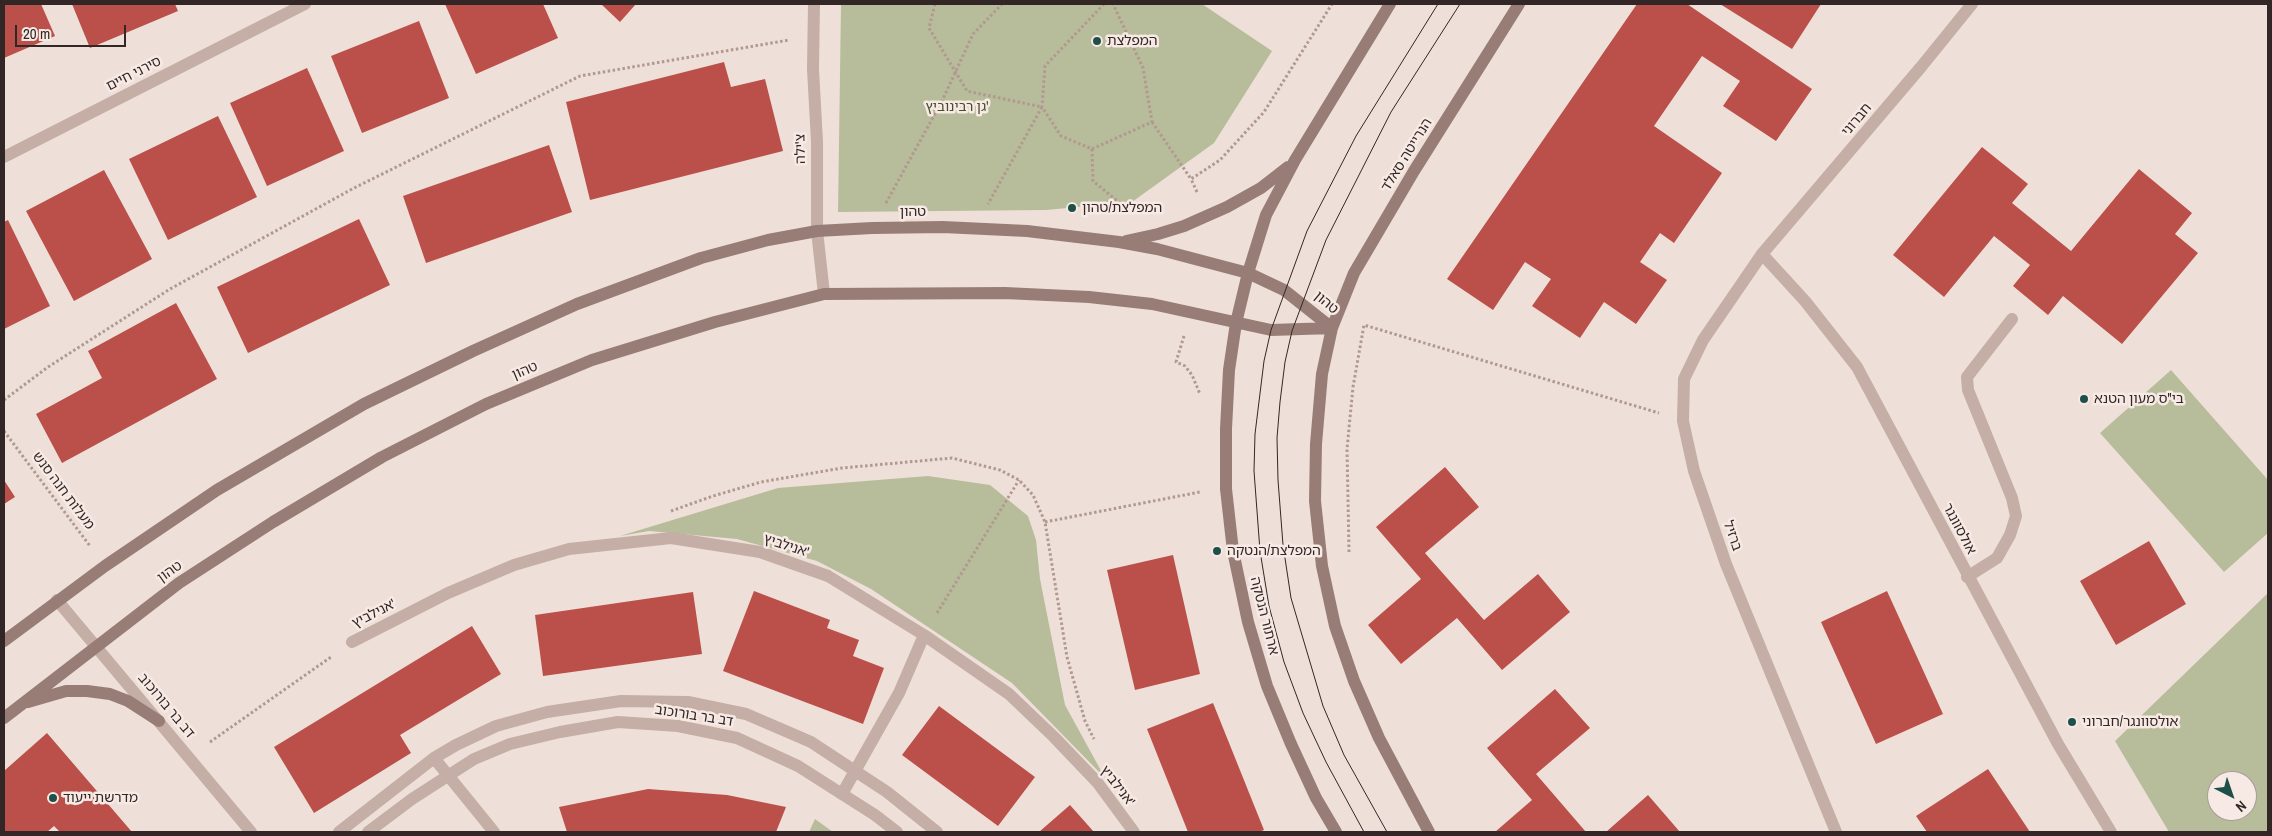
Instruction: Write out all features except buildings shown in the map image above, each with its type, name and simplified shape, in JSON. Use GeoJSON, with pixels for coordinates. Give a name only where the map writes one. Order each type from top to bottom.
{"type":"FeatureCollection","features":[{"type":"Feature","properties":{"kind":"main road"},"geometry":{"type":"LineString","coordinates":[[1248,273],[1266,215],[1295,160],[1390,4]]}},
{"type":"Feature","properties":{"kind":"main road","name":"הנרייטה סאלד"},"geometry":{"type":"LineString","coordinates":[[1332,328],[1354,273],[1374,236],[1519,4]]}},
{"type":"Feature","properties":{"kind":"main road"},"geometry":{"type":"LineString","coordinates":[[1119,242],[1158,234],[1208,216],[1246,198],[1295,160]]}},
{"type":"Feature","properties":{"kind":"main road","name":"טהון"},"geometry":{"type":"LineString","coordinates":[[4,641],[57,600],[217,490],[364,404],[473,351],[577,304],[701,258],[768,240],[817,231],[872,228],[1026,231],[1119,242],[1166,251],[1248,273],[1284,290],[1332,328]]}},
{"type":"Feature","properties":{"kind":"main road","name":"ארתור הנטקה"},"geometry":{"type":"LineString","coordinates":[[1248,273],[1236,323],[1229,370],[1226,429],[1226,489],[1233,551],[1248,622],[1268,686],[1295,753],[1316,798],[1336,832]]}},
{"type":"Feature","properties":{"kind":"main road","name":"טהון"},"geometry":{"type":"LineString","coordinates":[[4,718],[18,705],[179,583],[273,522],[382,457],[486,404],[592,360],[715,322],[824,294],[1006,293],[1089,297],[1152,304],[1271,330],[1332,328]]}},
{"type":"Feature","properties":{"kind":"main road"},"geometry":{"type":"LineString","coordinates":[[1332,328],[1322,374],[1316,444],[1315,501],[1322,566],[1335,626],[1354,681],[1379,738],[1429,832]]}},
{"type":"Feature","properties":{"kind":"main road"},"geometry":{"type":"LineString","coordinates":[[18,705],[66,691],[87,691],[110,694],[128,701],[159,721]]}},
{"type":"Feature","properties":{"kind":"street","name":"סירני חיים"},"geometry":{"type":"LineString","coordinates":[[4,157],[305,4]]}},
{"type":"Feature","properties":{"kind":"street","name":"צ'ילה"},"geometry":{"type":"LineString","coordinates":[[814,4],[817,231],[824,294]]}},
{"type":"Feature","properties":{"kind":"street","name":"חברוני"},"geometry":{"type":"LineString","coordinates":[[1762,254],[1972,4]]}},
{"type":"Feature","properties":{"kind":"street","name":"ברזיל"},"geometry":{"type":"LineString","coordinates":[[1762,254],[1703,340],[1684,379],[1683,421],[1694,471],[1726,564],[1836,832]]}},
{"type":"Feature","properties":{"kind":"street","name":"אולסוונגר"},"geometry":{"type":"LineString","coordinates":[[1762,254],[1805,300],[1857,367],[1967,577],[2058,744],[2111,832]]}},
{"type":"Feature","properties":{"kind":"street"},"geometry":{"type":"LineString","coordinates":[[1967,577],[1997,558],[2010,534],[2016,516],[2012,498],[1968,390],[1967,377],[2012,319]]}},
{"type":"Feature","properties":{"kind":"street","name":"אנילביץ'"},"geometry":{"type":"LineString","coordinates":[[352,642],[448,593],[514,565],[569,549],[671,538],[760,552],[828,576],[924,635],[1009,694],[1097,782],[1134,832]]}},
{"type":"Feature","properties":{"kind":"street","name":"דב בר בורוכוב"},"geometry":{"type":"LineString","coordinates":[[57,600],[252,832]]}},
{"type":"Feature","properties":{"kind":"street"},"geometry":{"type":"LineString","coordinates":[[842,794],[899,693],[924,635]]}},
{"type":"Feature","properties":{"kind":"street"},"geometry":{"type":"LineString","coordinates":[[339,832],[434,758],[496,726],[547,712],[621,701],[688,702],[746,714],[812,742],[856,771],[937,832]]}},
{"type":"Feature","properties":{"kind":"street","name":"דב בר בורוכוב"},"geometry":{"type":"LineString","coordinates":[[368,832],[448,775],[474,760],[510,744],[560,732],[618,722],[678,726],[737,738],[798,766],[875,815],[897,832]]}},
{"type":"Feature","properties":{"kind":"street"},"geometry":{"type":"LineString","coordinates":[[434,758],[494,832]]}},
{"type":"Feature","properties":{"kind":"path"},"geometry":{"type":"LineString","coordinates":[[935,4],[929,28],[967,91],[1042,107],[1060,136],[1092,149],[1152,122]]}},
{"type":"Feature","properties":{"kind":"path"},"geometry":{"type":"LineString","coordinates":[[872,228],[942,101],[973,34],[1002,4]]}},
{"type":"Feature","properties":{"kind":"path"},"geometry":{"type":"LineString","coordinates":[[974,229],[1042,107],[1045,66],[1104,4]]}},
{"type":"Feature","properties":{"kind":"path"},"geometry":{"type":"LineString","coordinates":[[1114,4],[1143,68],[1152,122],[1191,179],[1208,216]]}},
{"type":"Feature","properties":{"kind":"path"},"geometry":{"type":"LineString","coordinates":[[1191,179],[1220,160],[1264,112],[1332,4]]}},
{"type":"Feature","properties":{"kind":"path"},"geometry":{"type":"LineString","coordinates":[[4,400],[48,367],[170,289],[354,188],[580,76],[814,36]]}},
{"type":"Feature","properties":{"kind":"path"},"geometry":{"type":"LineString","coordinates":[[1092,149],[1093,181],[1158,234]]}},
{"type":"Feature","properties":{"kind":"path"},"geometry":{"type":"LineString","coordinates":[[1349,559],[1347,449],[1353,387],[1364,325],[1683,421]]}},
{"type":"Feature","properties":{"kind":"path","name":"מעלות חנה סנש"},"geometry":{"type":"LineString","coordinates":[[4,431],[105,566]]}},
{"type":"Feature","properties":{"kind":"path"},"geometry":{"type":"LineString","coordinates":[[668,512],[761,482],[842,468],[952,458],[1000,470],[1019,480],[1033,495],[1045,522],[1067,657],[1085,721],[1097,747]]}},
{"type":"Feature","properties":{"kind":"path"},"geometry":{"type":"LineString","coordinates":[[924,635],[1019,480]]}},
{"type":"Feature","properties":{"kind":"path"},"geometry":{"type":"LineString","coordinates":[[1045,522],[1200,492]]}},
{"type":"Feature","properties":{"kind":"path"},"geometry":{"type":"LineString","coordinates":[[190,756],[352,642]]}},
{"type":"Feature","properties":{"kind":"green space","name":"גן רבינוביץ'"},"geometry":{"type":"Polygon","coordinates":[[[841,4],[1202,4],[1272,51],[1214,143],[1132,202],[1046,210],[838,212],[841,4]]]}},
{"type":"Feature","properties":{"kind":"green space"},"geometry":{"type":"Polygon","coordinates":[[[2171,370],[2268,480],[2268,533],[2224,572],[2100,433],[2171,370]]]}},
{"type":"Feature","properties":{"kind":"green space"},"geometry":{"type":"Polygon","coordinates":[[[928,476],[990,485],[1028,516],[1036,540],[1040,579],[1065,705],[1105,778],[1012,683],[871,589],[817,561],[737,539],[649,531],[620,536],[778,488],[928,476]]]}},
{"type":"Feature","properties":{"kind":"green space"},"geometry":{"type":"Polygon","coordinates":[[[2268,593],[2268,832],[2169,832],[2115,741],[2268,593]]]}},
{"type":"Feature","properties":{"kind":"green space"},"geometry":{"type":"Polygon","coordinates":[[[815,819],[833,832],[809,832],[815,819]]]}},
{"type":"Feature","properties":{"kind":"tram line"},"geometry":{"type":"LineString","coordinates":[[1364,832],[1326,762],[1303,713],[1284,662],[1269,606],[1260,551],[1254,471],[1255,434],[1264,361],[1271,330],[1307,231],[1356,136],[1438,4]]}},
{"type":"Feature","properties":{"kind":"tram line"},"geometry":{"type":"LineString","coordinates":[[1387,832],[1344,755],[1323,706],[1291,598],[1283,545],[1278,480],[1277,438],[1280,402],[1285,362],[1292,331],[1326,240],[1391,112],[1460,4]]}},
{"type":"Feature","properties":{"kind":"place","name":"המפלצת"},"geometry":{"type":"Point","coordinates":[1097,41]}},
{"type":"Feature","properties":{"kind":"place","name":"המפלצת/טהון"},"geometry":{"type":"Point","coordinates":[1072,208]}},
{"type":"Feature","properties":{"kind":"place","name":"בי\"ס מעון הטנא"},"geometry":{"type":"Point","coordinates":[2084,399]}},
{"type":"Feature","properties":{"kind":"place","name":"המפלצת/הנטקה"},"geometry":{"type":"Point","coordinates":[1217,551]}},
{"type":"Feature","properties":{"kind":"place","name":"אולסוונגר/חברוני"},"geometry":{"type":"Point","coordinates":[2072,722]}},
{"type":"Feature","properties":{"kind":"place","name":"מדרשת ייעוד"},"geometry":{"type":"Point","coordinates":[53,798]}}]}
